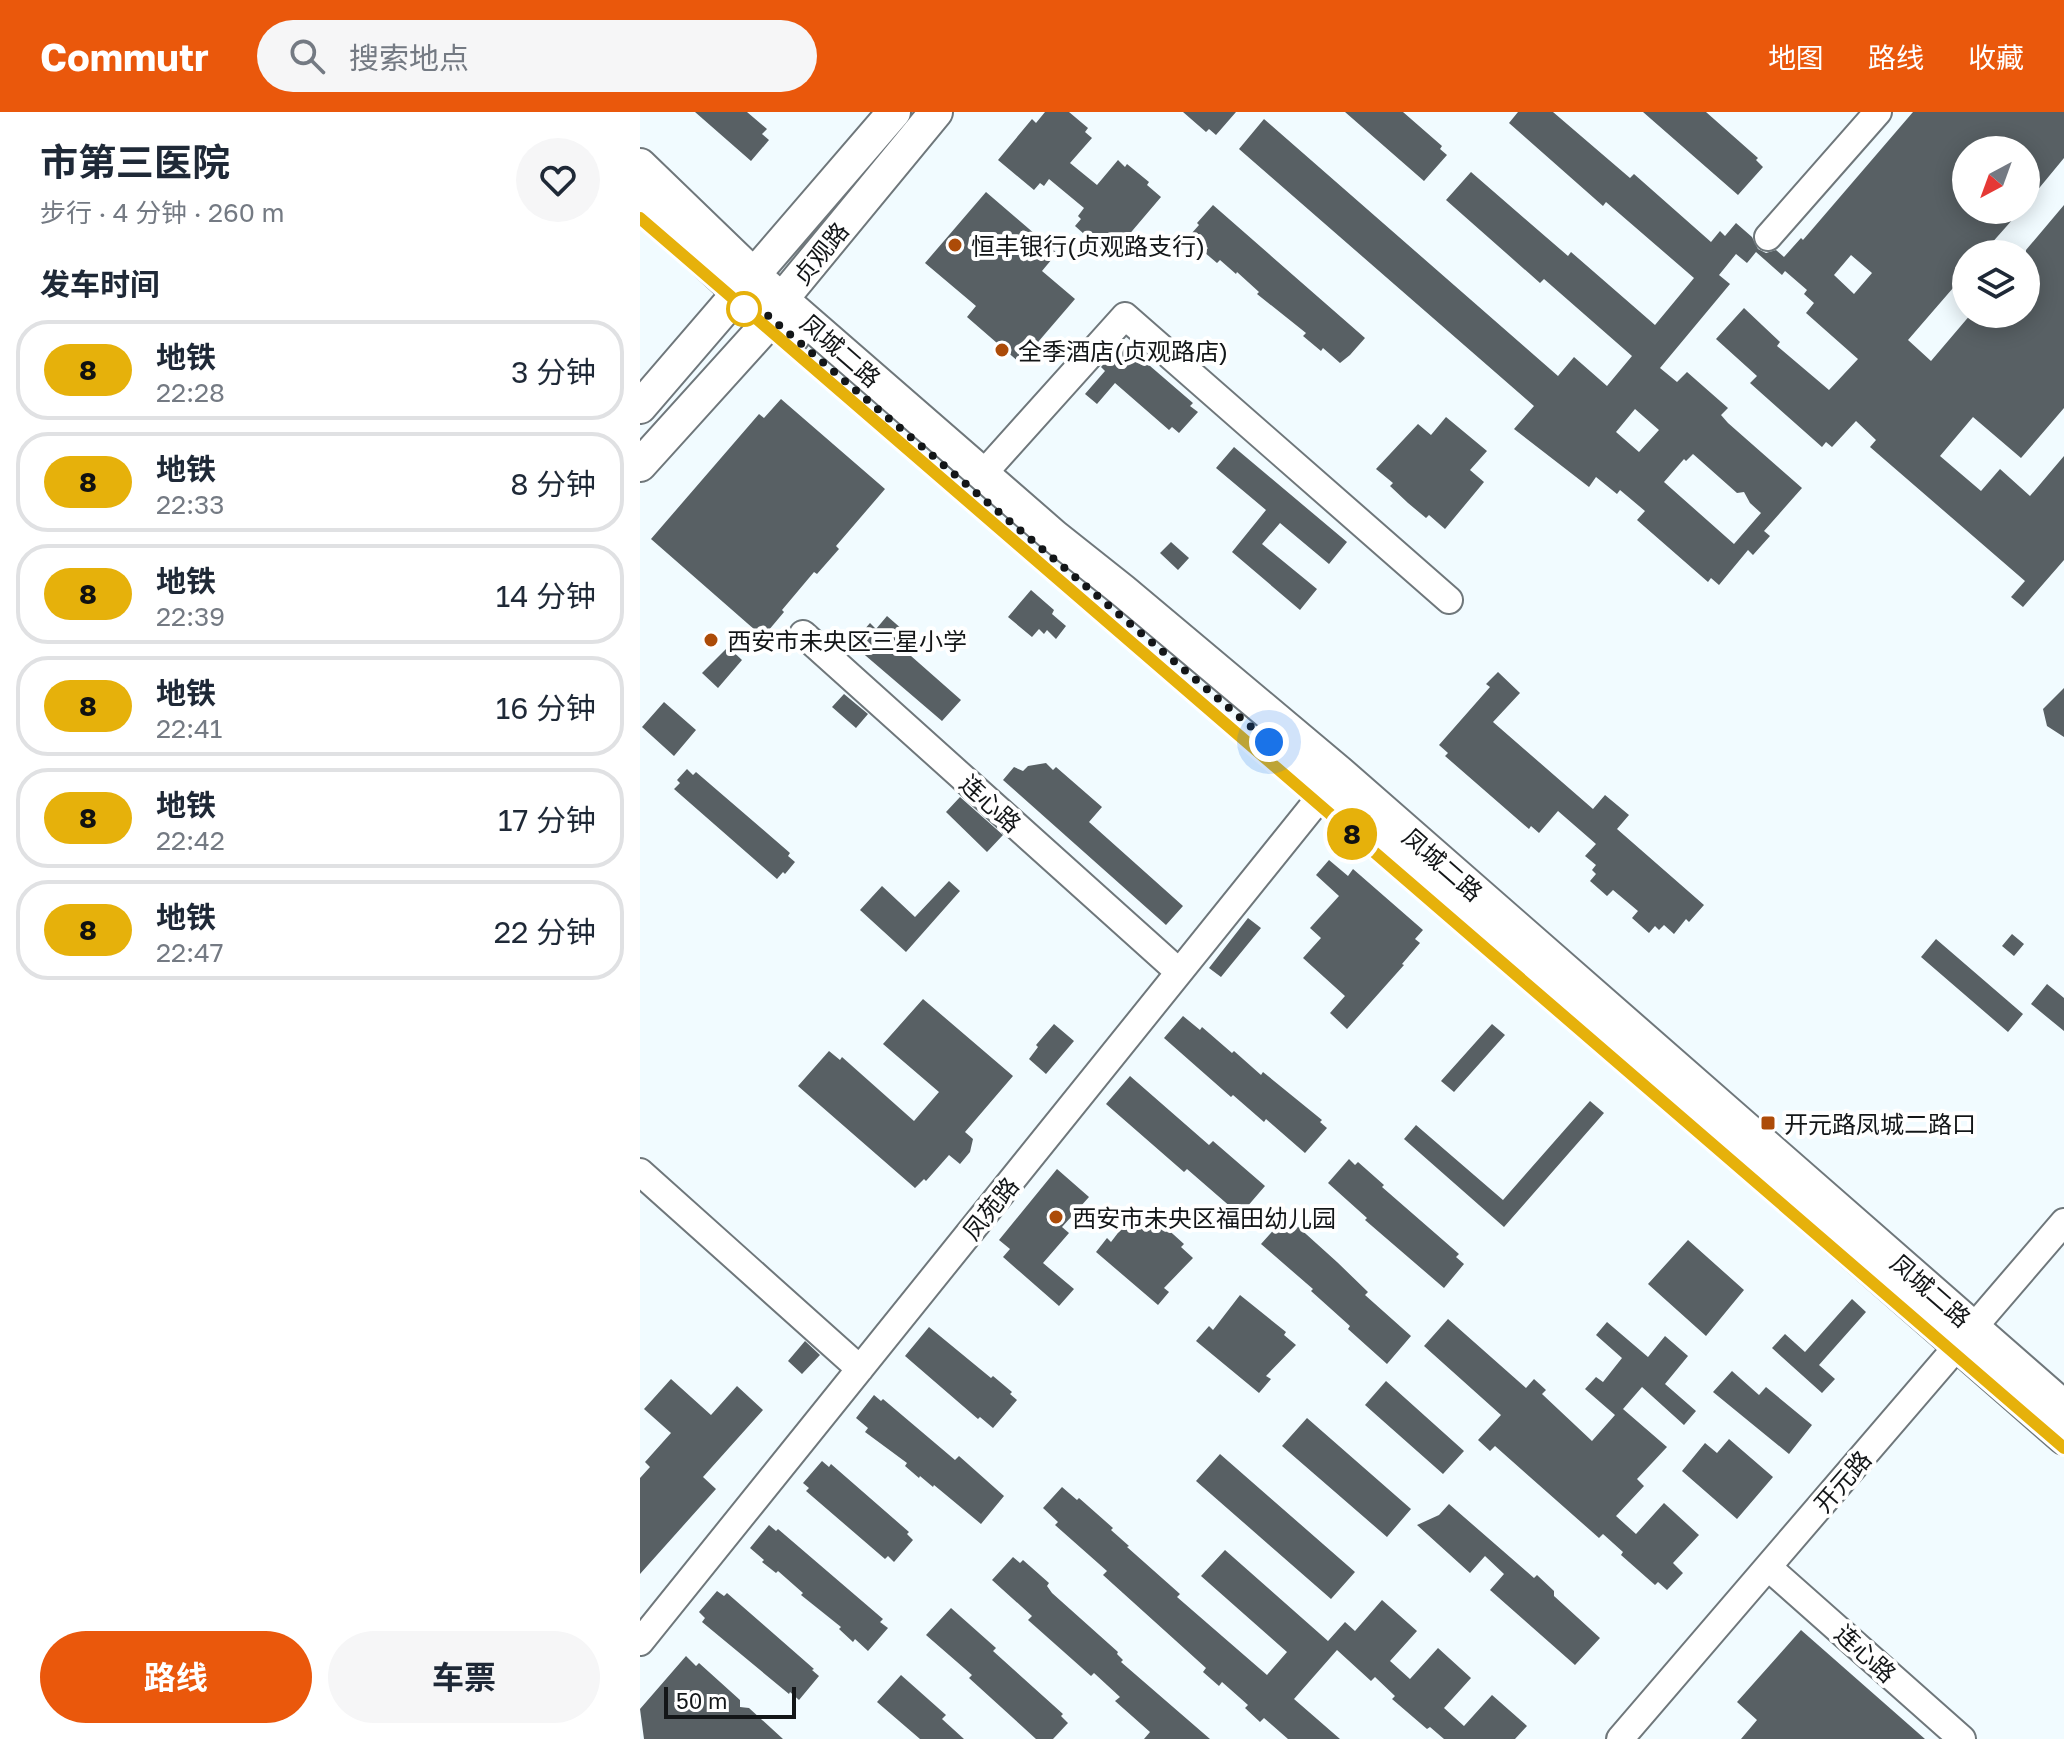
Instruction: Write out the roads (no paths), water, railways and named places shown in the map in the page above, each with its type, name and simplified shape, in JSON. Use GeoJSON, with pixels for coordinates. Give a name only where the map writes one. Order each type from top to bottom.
{"type":"FeatureCollection","features":[{"type":"Feature","properties":{"kind":"main road","name":"贞观路"},"geometry":{"type":"LineString","coordinates":[[640,407],[894,112]]}},
{"type":"Feature","properties":{"kind":"main road","name":"贞观路"},"geometry":{"type":"LineString","coordinates":[[640,465],[777,309],[936,112]]}},
{"type":"Feature","properties":{"kind":"main road","name":"凤城二路"},"geometry":{"type":"LineString","coordinates":[[640,165],[746,283]]}},
{"type":"Feature","properties":{"kind":"main road","name":"凤城二路"},"geometry":{"type":"LineString","coordinates":[[640,202],[746,283],[1122,590],[1332,782],[1966,1337],[2064,1438]]}},
{"type":"Feature","properties":{"kind":"main road","name":"凤城二路"},"geometry":{"type":"LineString","coordinates":[[777,309],[978,496],[1151,640],[1332,782]]}},
{"type":"Feature","properties":{"kind":"main road","name":"凤城二路"},"geometry":{"type":"LineString","coordinates":[[1966,1337],[2064,1407]]}},
{"type":"Feature","properties":{"kind":"street"},"geometry":{"type":"LineString","coordinates":[[1768,237],[1878,112]]}},
{"type":"Feature","properties":{"kind":"street"},"geometry":{"type":"LineString","coordinates":[[983,474],[1125,316],[1449,600]]}},
{"type":"Feature","properties":{"kind":"street","name":"连心路"},"geometry":{"type":"LineString","coordinates":[[803,634],[1179,972]]}},
{"type":"Feature","properties":{"kind":"street","name":"凤苑路"},"geometry":{"type":"LineString","coordinates":[[640,1642],[1332,782]]}},
{"type":"Feature","properties":{"kind":"street"},"geometry":{"type":"LineString","coordinates":[[640,1172],[860,1369]]}},
{"type":"Feature","properties":{"kind":"street","name":"开元路"},"geometry":{"type":"LineString","coordinates":[[1620,1739],[2064,1222]]}},
{"type":"Feature","properties":{"kind":"street","name":"连心路"},"geometry":{"type":"LineString","coordinates":[[1769,1568],[1962,1739]]}},
{"type":"Feature","properties":{"kind":"metro line","name":"8"},"geometry":{"type":"LineString","coordinates":[[640,218],[2064,1448]]}},
{"type":"Feature","properties":{"kind":"place","name":"恒丰银行(贞观路支行)"},"geometry":{"type":"Point","coordinates":[955,245]}},
{"type":"Feature","properties":{"kind":"place","name":"全季酒店(贞观路店)"},"geometry":{"type":"Point","coordinates":[1002,350]}},
{"type":"Feature","properties":{"kind":"place","name":"西安市未央区三星小学"},"geometry":{"type":"Point","coordinates":[711,640]}},
{"type":"Feature","properties":{"kind":"place","name":"开元路凤城二路口"},"geometry":{"type":"Point","coordinates":[1768,1123]}},
{"type":"Feature","properties":{"kind":"place","name":"西安市未央区福田幼儿园"},"geometry":{"type":"Point","coordinates":[1056,1217]}}]}
